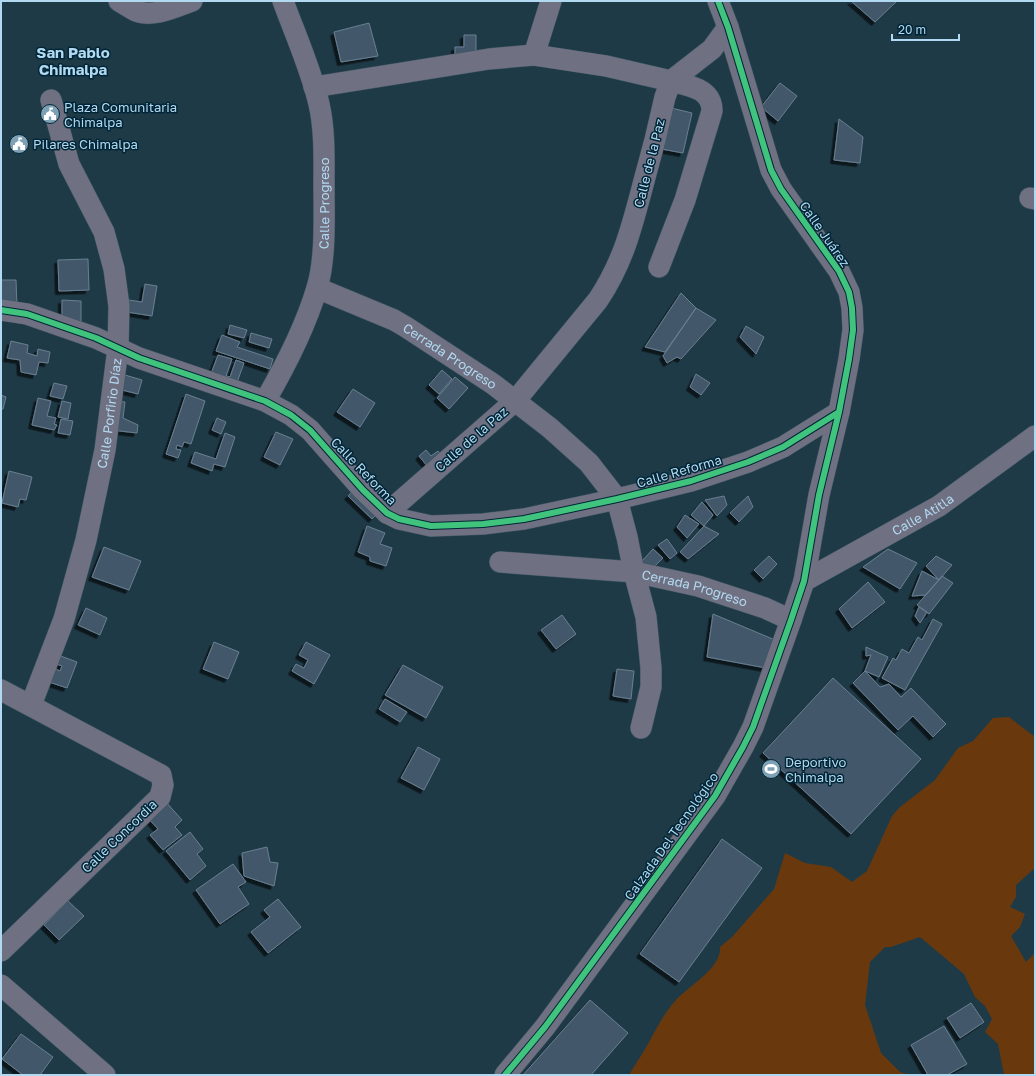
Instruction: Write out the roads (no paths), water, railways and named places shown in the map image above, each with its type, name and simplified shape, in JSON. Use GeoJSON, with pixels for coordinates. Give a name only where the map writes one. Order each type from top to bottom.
{"type":"FeatureCollection","features":[{"type":"Feature","properties":{"kind":"street"},"geometry":{"type":"LineString","coordinates":[[119,1],[136,11],[149,13],[166,10],[192,1]]}},
{"type":"Feature","properties":{"kind":"street","name":"Calle Progreso"},"geometry":{"type":"LineString","coordinates":[[265,401],[286,366],[297,342],[317,288],[322,258],[324,169],[322,122],[319,103],[314,87],[283,1]]}},
{"type":"Feature","properties":{"kind":"street"},"geometry":{"type":"LineString","coordinates":[[534,55],[551,1]]}},
{"type":"Feature","properties":{"kind":"street","name":"Calle Juárez"},"geometry":{"type":"LineString","coordinates":[[718,1],[728,27],[771,170],[780,189],[839,271],[849,292],[853,330],[839,412],[819,495],[804,581]]}},
{"type":"Feature","properties":{"kind":"street"},"geometry":{"type":"LineString","coordinates":[[671,81],[712,49],[728,27]]}},
{"type":"Feature","properties":{"kind":"street"},"geometry":{"type":"LineString","coordinates":[[314,87],[489,59],[534,55],[622,69],[694,87],[706,93],[710,97],[712,111],[685,200],[659,267]]}},
{"type":"Feature","properties":{"kind":"street","name":"Calle de la Paz"},"geometry":{"type":"LineString","coordinates":[[387,513],[515,401],[598,300],[609,284],[620,262],[631,232],[665,97],[671,81]]}},
{"type":"Feature","properties":{"kind":"street","name":"Calle Porfirio Díaz"},"geometry":{"type":"LineString","coordinates":[[31,705],[64,619],[86,540],[105,450],[118,348],[119,306],[112,262],[104,232],[69,164],[51,100]]}},
{"type":"Feature","properties":{"kind":"street","name":"Cerrada Progreso"},"geometry":{"type":"LineString","coordinates":[[317,288],[394,320],[406,327],[472,370],[515,401],[589,462],[617,499],[634,572],[698,586],[759,606],[791,620]]}},
{"type":"Feature","properties":{"kind":"street","name":"Calle Reforma"},"geometry":{"type":"LineString","coordinates":[[1,310],[27,314],[96,338],[146,360],[265,401],[291,415],[310,430],[363,490],[387,513],[399,519],[431,526],[483,524],[524,519],[691,481],[761,457],[783,447],[839,412]]}},
{"type":"Feature","properties":{"kind":"street","name":"Calle Atitla"},"geometry":{"type":"LineString","coordinates":[[804,581],[939,506],[1035,436]]}},
{"type":"Feature","properties":{"kind":"street"},"geometry":{"type":"LineString","coordinates":[[500,562],[634,572],[646,617],[651,668],[651,687],[641,728]]}},
{"type":"Feature","properties":{"kind":"street","name":"Calzada Del Tecnológico"},"geometry":{"type":"LineString","coordinates":[[505,1075],[545,1027],[716,796],[744,747],[753,727],[804,581]]}},
{"type":"Feature","properties":{"kind":"street","name":"Calle Concordia"},"geometry":{"type":"LineString","coordinates":[[1,690],[161,775],[163,785],[160,797],[1,951]]}},
{"type":"Feature","properties":{"kind":"street"},"geometry":{"type":"LineString","coordinates":[[1,985],[105,1075]]}},
{"type":"Feature","properties":{"kind":"place","name":"Plaza Comunitaria Chimalpa"},"geometry":{"type":"Point","coordinates":[50,114]}},
{"type":"Feature","properties":{"kind":"place","name":"Pilares Chimalpa"},"geometry":{"type":"Point","coordinates":[19,144]}},
{"type":"Feature","properties":{"kind":"place","name":"Deportivo Chimalpa"},"geometry":{"type":"Point","coordinates":[771,769]}},
{"type":"Feature","properties":{"kind":"district","name":"San Pablo Chimalpa"},"geometry":{"type":"Point","coordinates":[73,62]}}]}
